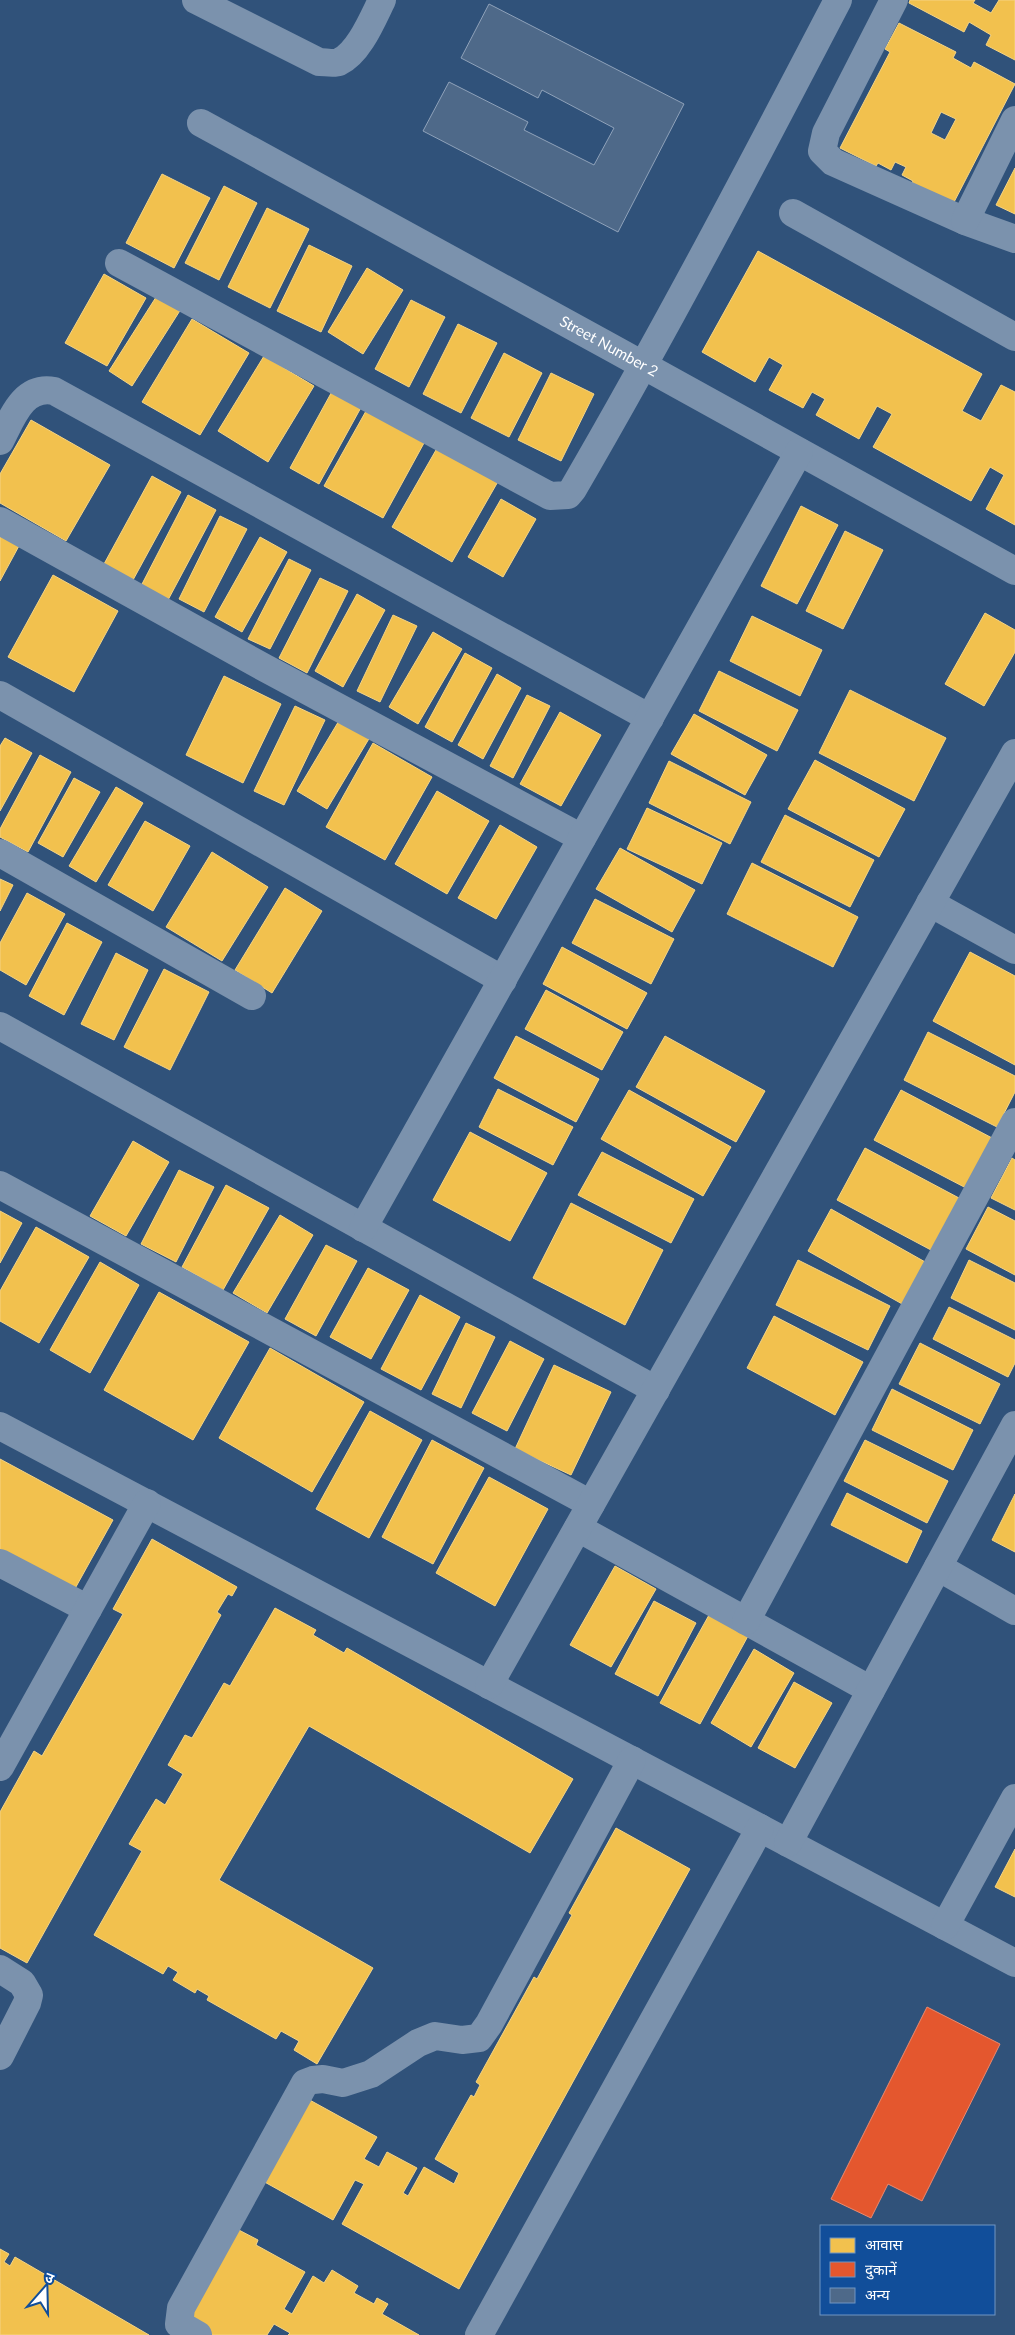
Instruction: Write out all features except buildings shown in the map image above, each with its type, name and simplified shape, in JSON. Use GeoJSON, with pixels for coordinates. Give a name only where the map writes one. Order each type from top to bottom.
{"type":"FeatureCollection","features":[{"type":"Feature","properties":{"kind":"street"},"geometry":{"type":"LineString","coordinates":[[196,0],[319,62],[339,62],[351,52],[364,35],[382,0]]}},
{"type":"Feature","properties":{"kind":"street"},"geometry":{"type":"LineString","coordinates":[[119,263],[550,496],[568,495],[645,366],[740,190],[838,0]]}},
{"type":"Feature","properties":{"kind":"street"},"geometry":{"type":"LineString","coordinates":[[894,0],[826,133],[822,151],[833,162],[965,221],[1015,239]]}},
{"type":"Feature","properties":{"kind":"street"},"geometry":{"type":"LineString","coordinates":[[965,221],[1015,120]]}},
{"type":"Feature","properties":{"kind":"street","name":"Street Number 2"},"geometry":{"type":"LineString","coordinates":[[201,124],[645,366],[1015,571]]}},
{"type":"Feature","properties":{"kind":"street"},"geometry":{"type":"LineString","coordinates":[[794,214],[1015,337]]}},
{"type":"Feature","properties":{"kind":"street"},"geometry":{"type":"LineString","coordinates":[[0,441],[21,403],[28,395],[37,390],[54,391],[650,718]]}},
{"type":"Feature","properties":{"kind":"street"},"geometry":{"type":"LineString","coordinates":[[363,1228],[800,452]]}},
{"type":"Feature","properties":{"kind":"street"},"geometry":{"type":"LineString","coordinates":[[0,521],[265,668],[582,838]]}},
{"type":"Feature","properties":{"kind":"street"},"geometry":{"type":"LineString","coordinates":[[0,694],[503,980]]}},
{"type":"Feature","properties":{"kind":"street"},"geometry":{"type":"LineString","coordinates":[[489,1685],[930,903],[1013,763]]}},
{"type":"Feature","properties":{"kind":"street"},"geometry":{"type":"LineString","coordinates":[[0,853],[252,996]]}},
{"type":"Feature","properties":{"kind":"street"},"geometry":{"type":"LineString","coordinates":[[930,903],[1015,950]]}},
{"type":"Feature","properties":{"kind":"street"},"geometry":{"type":"LineString","coordinates":[[0,1026],[656,1390]]}},
{"type":"Feature","properties":{"kind":"street"},"geometry":{"type":"LineString","coordinates":[[746,1621],[1015,1122]]}},
{"type":"Feature","properties":{"kind":"street"},"geometry":{"type":"LineString","coordinates":[[0,1185],[591,1504]]}},
{"type":"Feature","properties":{"kind":"street"},"geometry":{"type":"LineString","coordinates":[[0,1426],[1015,1963]]}},
{"type":"Feature","properties":{"kind":"street"},"geometry":{"type":"LineString","coordinates":[[788,1842],[1013,1434]]}},
{"type":"Feature","properties":{"kind":"street"},"geometry":{"type":"LineString","coordinates":[[0,1767],[147,1503]]}},
{"type":"Feature","properties":{"kind":"street"},"geometry":{"type":"LineString","coordinates":[[578,1528],[871,1690]]}},
{"type":"Feature","properties":{"kind":"street"},"geometry":{"type":"LineString","coordinates":[[0,1563],[88,1609]]}},
{"type":"Feature","properties":{"kind":"street"},"geometry":{"type":"LineString","coordinates":[[938,1567],[1015,1612]]}},
{"type":"Feature","properties":{"kind":"street"},"geometry":{"type":"LineString","coordinates":[[198,2335],[179,2324],[181,2308],[305,2083],[323,2079],[343,2083],[371,2074],[418,2044],[435,2036],[462,2040],[479,2038],[489,2024],[632,1760]]}},
{"type":"Feature","properties":{"kind":"street"},"geometry":{"type":"LineString","coordinates":[[945,1926],[1015,1798]]}},
{"type":"Feature","properties":{"kind":"street"},"geometry":{"type":"LineString","coordinates":[[479,2335],[760,1828]]}},
{"type":"Feature","properties":{"kind":"street"},"geometry":{"type":"LineString","coordinates":[[0,1969],[22,1983],[29,1995],[27,2003],[0,2056]]}}]}
